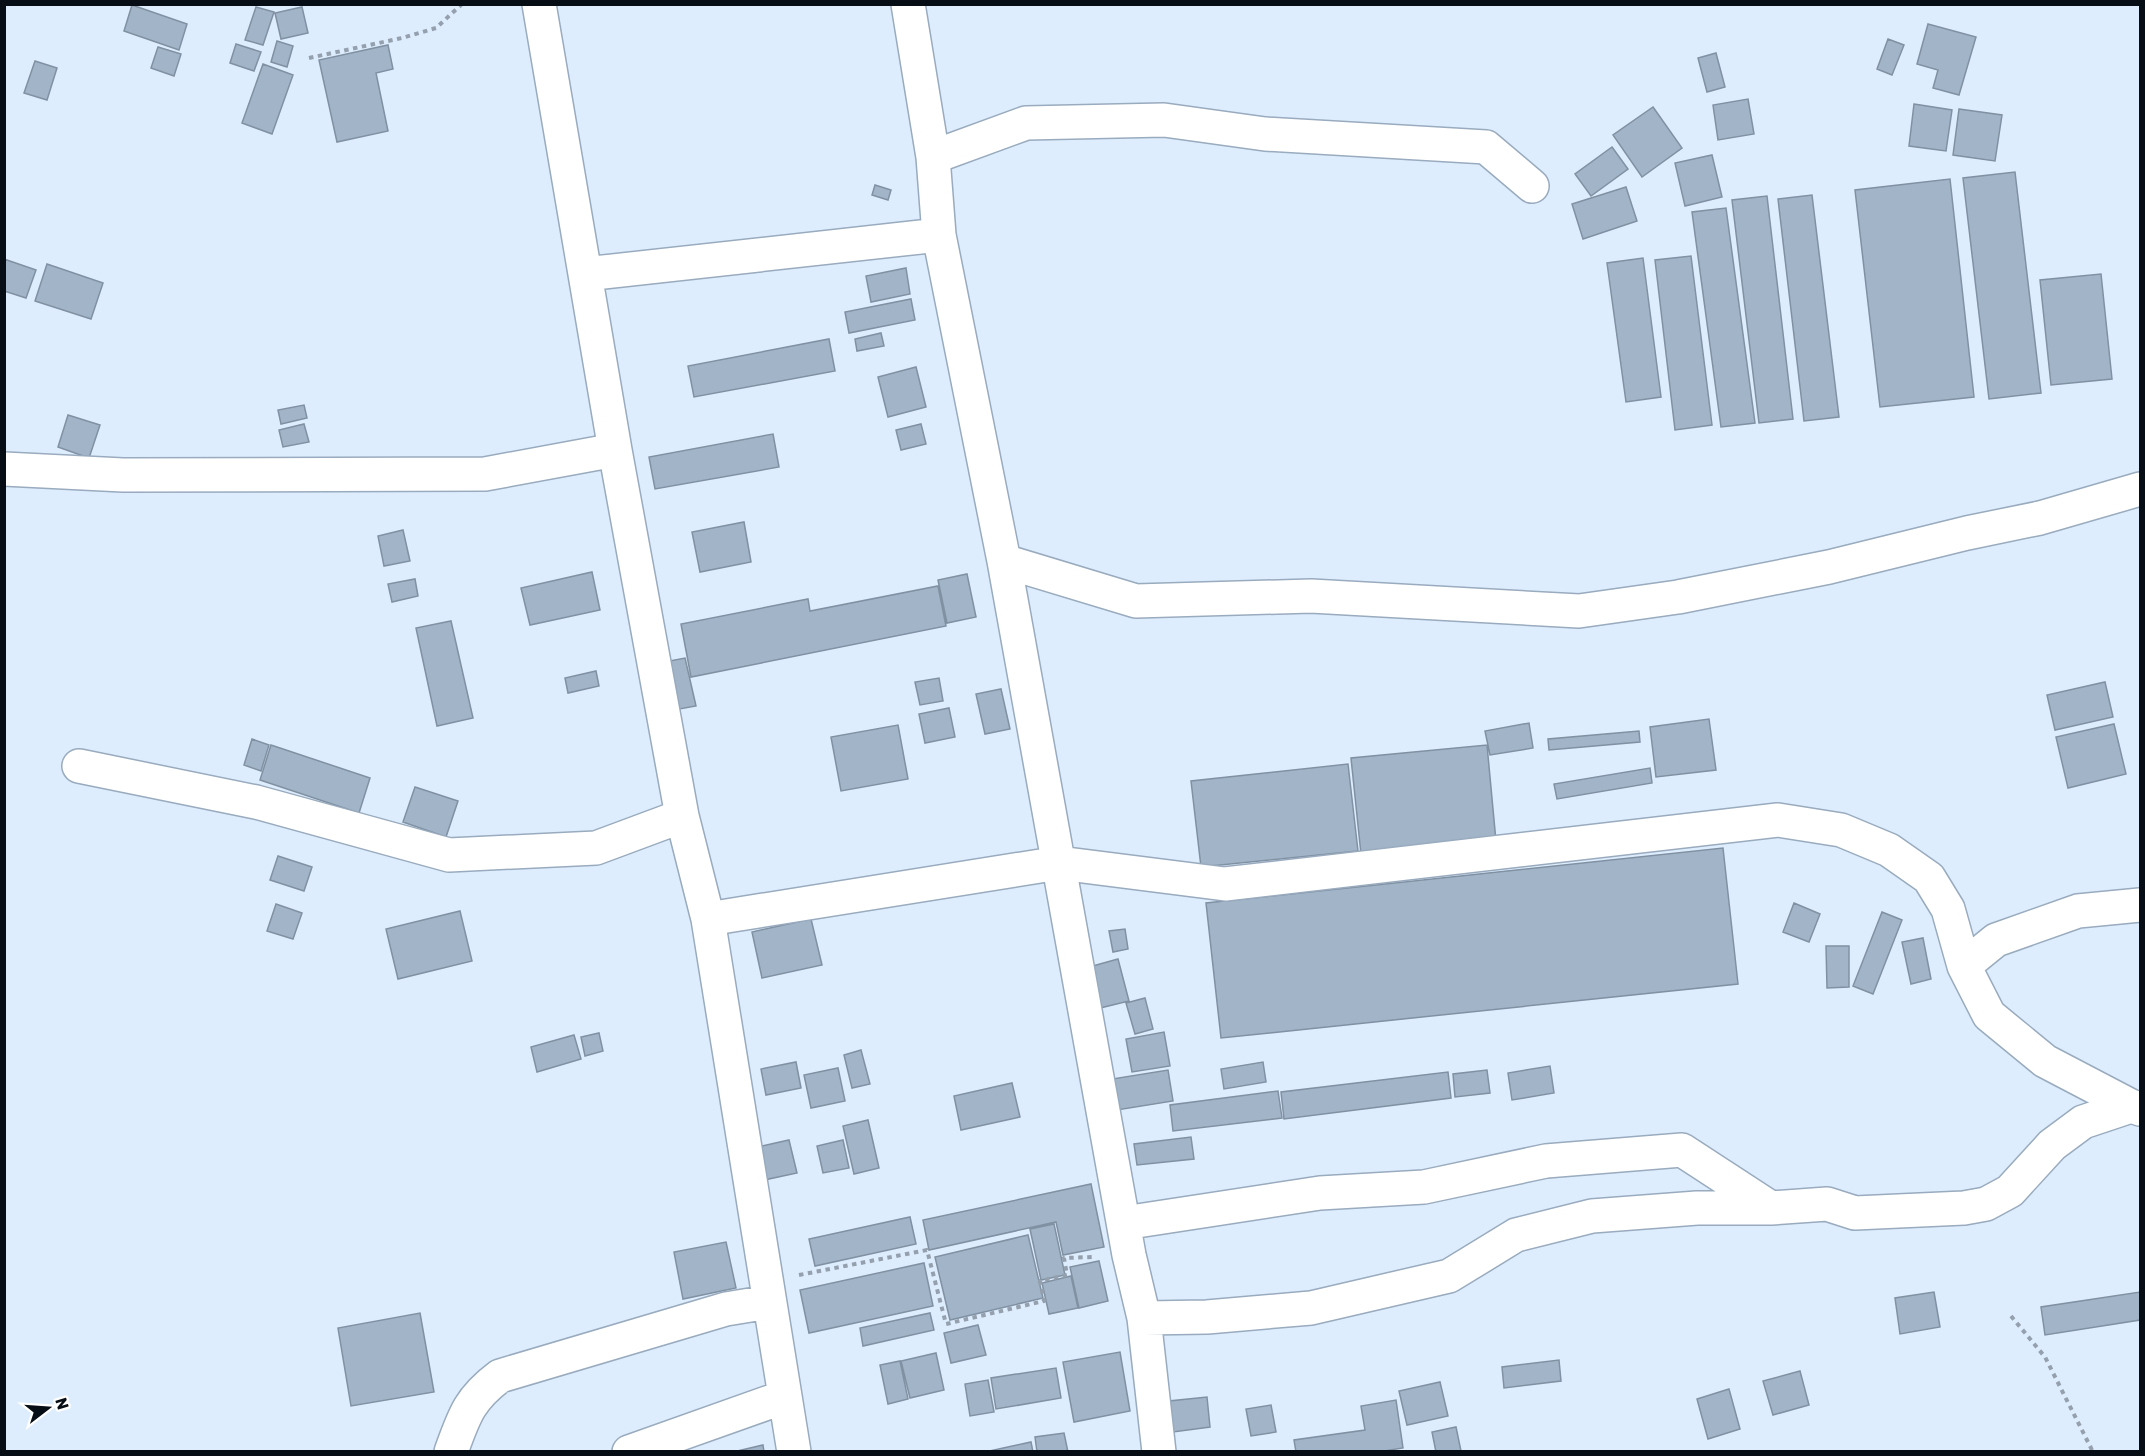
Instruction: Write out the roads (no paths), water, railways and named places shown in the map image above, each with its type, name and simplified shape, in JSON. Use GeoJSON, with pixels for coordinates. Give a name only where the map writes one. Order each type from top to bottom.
{"type":"FeatureCollection","features":[{"type":"Feature","properties":{"kind":"street"},"geometry":{"type":"LineString","coordinates":[[539,4],[615,450],[682,816],[708,919],[794,1452]]}},
{"type":"Feature","properties":{"kind":"street"},"geometry":{"type":"LineString","coordinates":[[908,4],[933,157],[939,235],[1004,561],[1129,1255],[1144,1318],[1159,1452]]}},
{"type":"Feature","properties":{"kind":"street"},"geometry":{"type":"LineString","coordinates":[[933,157],[1026,123],[1164,120],[1265,134],[1486,147],[1532,186]]}},
{"type":"Feature","properties":{"kind":"street"},"geometry":{"type":"LineString","coordinates":[[585,274],[939,235]]}},
{"type":"Feature","properties":{"kind":"street"},"geometry":{"type":"LineString","coordinates":[[4,469],[123,475],[485,474],[615,450]]}},
{"type":"Feature","properties":{"kind":"street"},"geometry":{"type":"LineString","coordinates":[[1004,561],[1136,601],[1311,596],[1579,611],[1678,597],[1829,567],[2040,518],[2140,489]]}},
{"type":"Feature","properties":{"kind":"street"},"geometry":{"type":"LineString","coordinates":[[79,765],[256,802],[449,855],[596,848],[682,816]]}},
{"type":"Feature","properties":{"kind":"street"},"geometry":{"type":"LineString","coordinates":[[708,919],[1059,863],[1225,884],[1778,820],[1841,830],[1889,850],[1929,878],[1948,909],[1964,966],[1989,1015],[2045,1061],[2136,1107]]}},
{"type":"Feature","properties":{"kind":"street"},"geometry":{"type":"LineString","coordinates":[[1964,966],[1996,940],[2078,910],[2140,905]]}},
{"type":"Feature","properties":{"kind":"street"},"geometry":{"type":"LineString","coordinates":[[1144,1318],[1207,1317],[1311,1308],[1449,1276],[1516,1235],[1592,1216],[1697,1208],[1771,1208],[1827,1204],[1855,1213],[1964,1208],[1986,1204],[2010,1191],[2052,1144],[2083,1122],[2136,1107]]}},
{"type":"Feature","properties":{"kind":"street"},"geometry":{"type":"LineString","coordinates":[[1125,1223],[1320,1193],[1424,1187],[1546,1161],[1682,1150],[1771,1208]]}},
{"type":"Feature","properties":{"kind":"street"},"geometry":{"type":"LineString","coordinates":[[451,1452],[465,1415],[479,1392],[500,1376],[726,1310],[767,1292]]}},
{"type":"Feature","properties":{"kind":"street"},"geometry":{"type":"LineString","coordinates":[[629,1452],[784,1396]]}}]}
